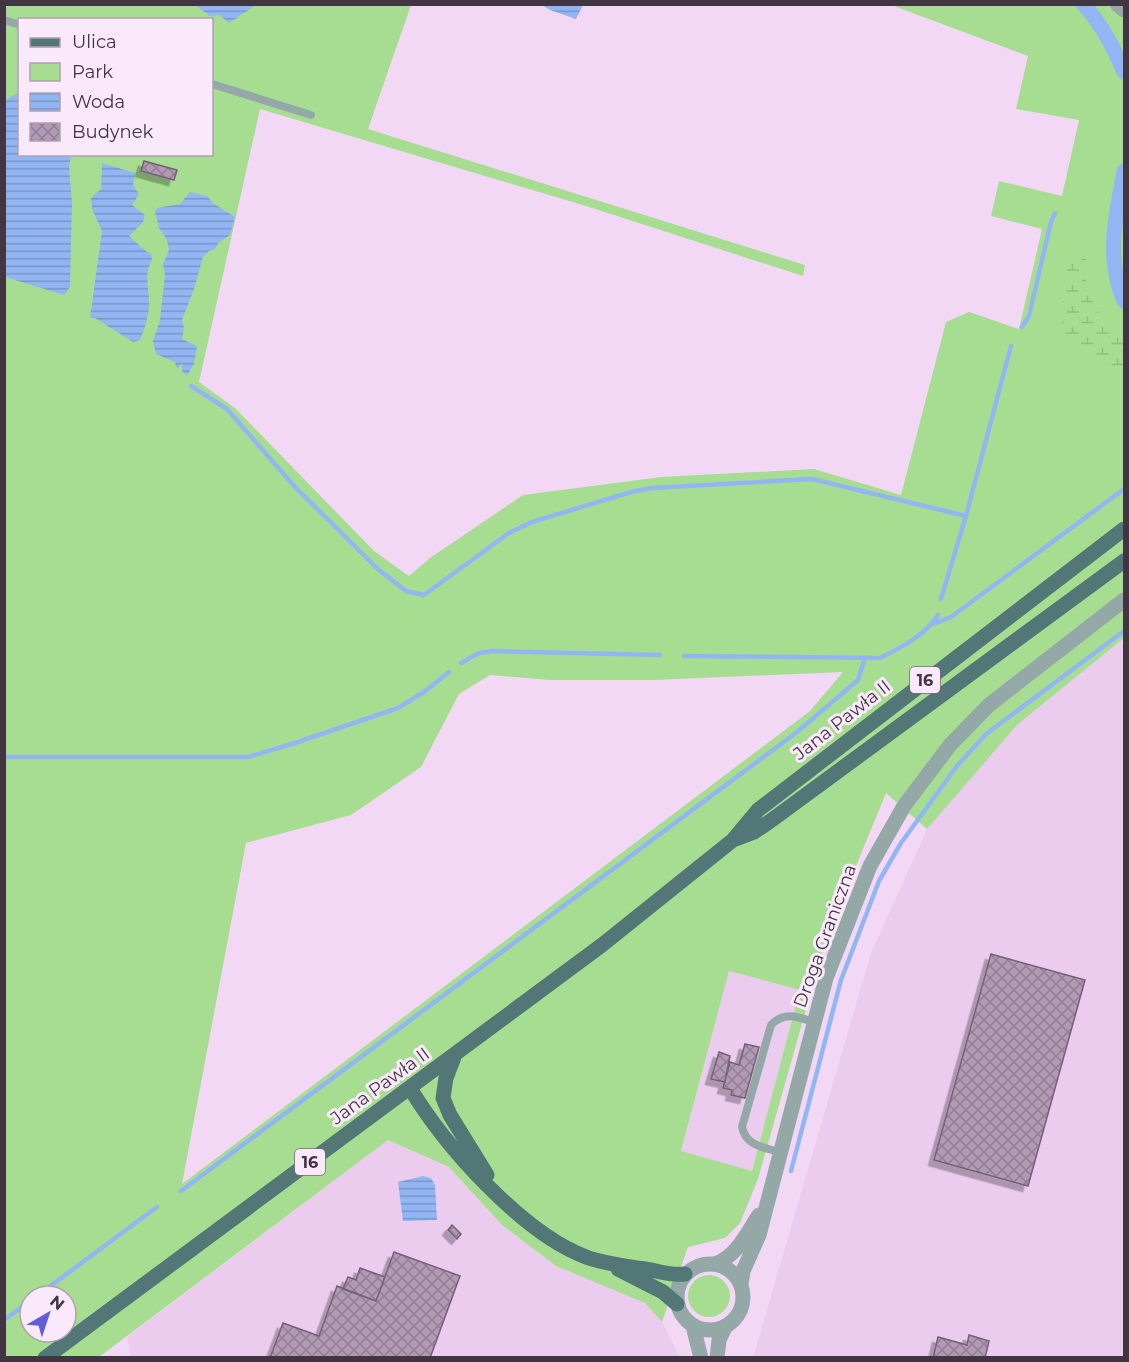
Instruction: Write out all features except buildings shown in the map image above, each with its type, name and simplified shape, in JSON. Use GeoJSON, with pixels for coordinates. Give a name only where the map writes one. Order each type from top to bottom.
{"type":"FeatureCollection","features":[{"type":"Feature","properties":{"kind":"main road","name":"Jana Pawła II"},"geometry":{"type":"LineString","coordinates":[[45,1358],[602,945],[733,840],[758,810],[1125,529]]}},
{"type":"Feature","properties":{"kind":"main road","name":"Jana Pawła II"},"geometry":{"type":"LineString","coordinates":[[733,840],[754,832],[769,822],[1125,561]]}},
{"type":"Feature","properties":{"kind":"main road"},"geometry":{"type":"LineString","coordinates":[[455,1055],[446,1078],[443,1098],[450,1115],[497,1193]]}},
{"type":"Feature","properties":{"kind":"main road"},"geometry":{"type":"LineString","coordinates":[[410,1088],[457,1153],[516,1212],[552,1240],[571,1251],[607,1264],[663,1292],[677,1304]]}},
{"type":"Feature","properties":{"kind":"main road"},"geometry":{"type":"LineString","coordinates":[[607,1264],[669,1275],[685,1274]]}},
{"type":"Feature","properties":{"kind":"street"},"geometry":{"type":"LineString","coordinates":[[1117,4],[1125,10]]}},
{"type":"Feature","properties":{"kind":"street","name":"Droga Graniczna"},"geometry":{"type":"LineString","coordinates":[[741,1284],[743,1271],[759,1235],[826,978],[870,866],[904,806],[950,745],[989,705],[1125,600]]}},
{"type":"Feature","properties":{"kind":"street","name":"Droga Graniczna"},"geometry":{"type":"LineString","coordinates":[[715,1264],[728,1258],[765,1205]]}},
{"type":"Feature","properties":{"kind":"street"},"geometry":{"type":"LineString","coordinates":[[702,1358],[693,1326],[680,1313],[676,1293],[685,1274],[699,1265],[715,1264],[726,1267],[735,1275],[741,1284],[743,1294],[739,1313],[725,1327],[719,1340],[717,1358]]}},
{"type":"Feature","properties":{"kind":"street"},"geometry":{"type":"LineString","coordinates":[[693,1326],[709,1330],[725,1327]]}},
{"type":"Feature","properties":{"kind":"lane"},"geometry":{"type":"LineString","coordinates":[[213,84],[311,115]]}},
{"type":"Feature","properties":{"kind":"lane"},"geometry":{"type":"LineString","coordinates":[[779,1152],[750,1143],[743,1136],[742,1127],[771,1025],[778,1018],[786,1016],[814,1022]]}},
{"type":"Feature","properties":{"kind":"shaded area"},"geometry":{"type":"Polygon","coordinates":[[[1124,638],[1124,1357],[753,1358],[871,953],[943,794],[987,760],[1018,724],[1124,638]]]}},
{"type":"Feature","properties":{"kind":"shaded area"},"geometry":{"type":"Polygon","coordinates":[[[729,971],[801,990],[752,1171],[681,1152],[729,971]]]}},
{"type":"Feature","properties":{"kind":"shaded area"},"geometry":{"type":"Polygon","coordinates":[[[388,1140],[449,1167],[502,1225],[556,1266],[645,1303],[662,1322],[680,1357],[131,1358],[127,1337],[388,1140]]]}},
{"type":"Feature","properties":{"kind":"green space"},"geometry":{"type":"Polygon","coordinates":[[[5,5],[411,5],[368,129],[805,265],[803,276],[586,206],[260,109],[199,382],[235,408],[374,551],[409,576],[430,558],[523,495],[661,477],[814,469],[901,495],[946,322],[969,312],[1019,329],[1042,229],[991,216],[999,181],[1062,196],[1079,120],[1016,109],[1028,56],[891,5],[1124,5],[1124,638],[1018,724],[927,829],[886,793],[826,939],[758,1179],[740,1223],[725,1238],[688,1247],[662,1322],[645,1303],[556,1266],[502,1225],[449,1167],[388,1140],[99,1357],[5,1358],[5,5]],[[843,672],[654,680],[551,680],[490,675],[459,694],[421,767],[351,815],[246,843],[182,1184],[810,711],[843,672]],[[729,971],[681,1151],[752,1171],[800,990],[729,971]]]}},
{"type":"Feature","properties":{"kind":"green space"},"geometry":{"type":"Polygon","coordinates":[[[1080,254],[1086,259],[1086,284],[1095,306],[1108,327],[1124,345],[1124,380],[1062,339],[1066,275],[1072,259],[1080,254]]]}},
{"type":"Feature","properties":{"kind":"green space"},"geometry":{"type":"Polygon","coordinates":[[[709,1275],[724,1281],[730,1296],[724,1311],[709,1317],[694,1311],[688,1296],[694,1281],[709,1275]]]}},
{"type":"Feature","properties":{"kind":"water"},"geometry":{"type":"Polygon","coordinates":[[[195,5],[256,5],[229,23],[219,15],[210,16],[195,5]]]}},
{"type":"Feature","properties":{"kind":"water"},"geometry":{"type":"Polygon","coordinates":[[[542,5],[583,5],[576,19],[542,5]]]}},
{"type":"Feature","properties":{"kind":"water"},"geometry":{"type":"Polygon","coordinates":[[[18,93],[18,156],[71,156],[70,287],[64,295],[5,277],[5,103],[8,98],[18,93]]]}},
{"type":"Feature","properties":{"kind":"water"},"geometry":{"type":"Polygon","coordinates":[[[102,163],[135,173],[133,185],[139,194],[132,205],[145,215],[143,222],[129,236],[151,254],[152,260],[147,277],[149,307],[147,320],[140,340],[133,342],[95,318],[90,318],[102,231],[92,209],[91,198],[101,189],[102,163]]]}},
{"type":"Feature","properties":{"kind":"water"},"geometry":{"type":"Polygon","coordinates":[[[190,192],[207,196],[213,203],[235,217],[230,235],[203,257],[182,320],[184,328],[182,339],[197,346],[194,364],[187,376],[182,371],[182,363],[177,369],[175,362],[156,354],[153,341],[160,320],[165,275],[163,264],[169,250],[155,212],[157,208],[180,204],[190,192]]]}},
{"type":"Feature","properties":{"kind":"water"},"geometry":{"type":"Polygon","coordinates":[[[423,1176],[431,1178],[435,1185],[437,1220],[403,1221],[398,1182],[423,1176]]]}},
{"type":"Feature","properties":{"kind":"waterway"},"geometry":{"type":"LineString","coordinates":[[1083,4],[1107,36],[1124,72]]}},
{"type":"Feature","properties":{"kind":"waterway"},"geometry":{"type":"LineString","coordinates":[[1124,171],[1114,236],[1115,268],[1124,301]]}},
{"type":"Feature","properties":{"kind":"waterway"},"geometry":{"type":"LineString","coordinates":[[1022,327],[1029,316],[1055,213]]}},
{"type":"Feature","properties":{"kind":"waterway"},"geometry":{"type":"LineString","coordinates":[[191,386],[227,409],[295,487],[379,570],[406,591],[424,595],[509,533],[532,522],[631,492],[652,488],[812,479],[966,516],[1011,346]]}},
{"type":"Feature","properties":{"kind":"waterway"},"geometry":{"type":"LineString","coordinates":[[933,624],[951,617],[1124,489]]}},
{"type":"Feature","properties":{"kind":"waterway"},"geometry":{"type":"LineString","coordinates":[[941,599],[966,516]]}},
{"type":"Feature","properties":{"kind":"waterway"},"geometry":{"type":"LineString","coordinates":[[684,656],[880,658],[920,635],[938,615]]}},
{"type":"Feature","properties":{"kind":"waterway"},"geometry":{"type":"LineString","coordinates":[[791,1171],[841,980],[879,881],[901,843],[957,766],[986,734],[1124,631]]}},
{"type":"Feature","properties":{"kind":"waterway"},"geometry":{"type":"LineString","coordinates":[[461,663],[479,653],[492,651],[660,655]]}},
{"type":"Feature","properties":{"kind":"waterway"},"geometry":{"type":"LineString","coordinates":[[181,1191],[797,732],[858,680],[865,658]]}},
{"type":"Feature","properties":{"kind":"waterway"},"geometry":{"type":"LineString","coordinates":[[4,757],[248,757],[398,708],[424,692],[449,672]]}},
{"type":"Feature","properties":{"kind":"waterway"},"geometry":{"type":"LineString","coordinates":[[53,1284],[157,1207]]}},
{"type":"Feature","properties":{"kind":"waterway"},"geometry":{"type":"LineString","coordinates":[[4,1320],[18,1310]]}}]}
